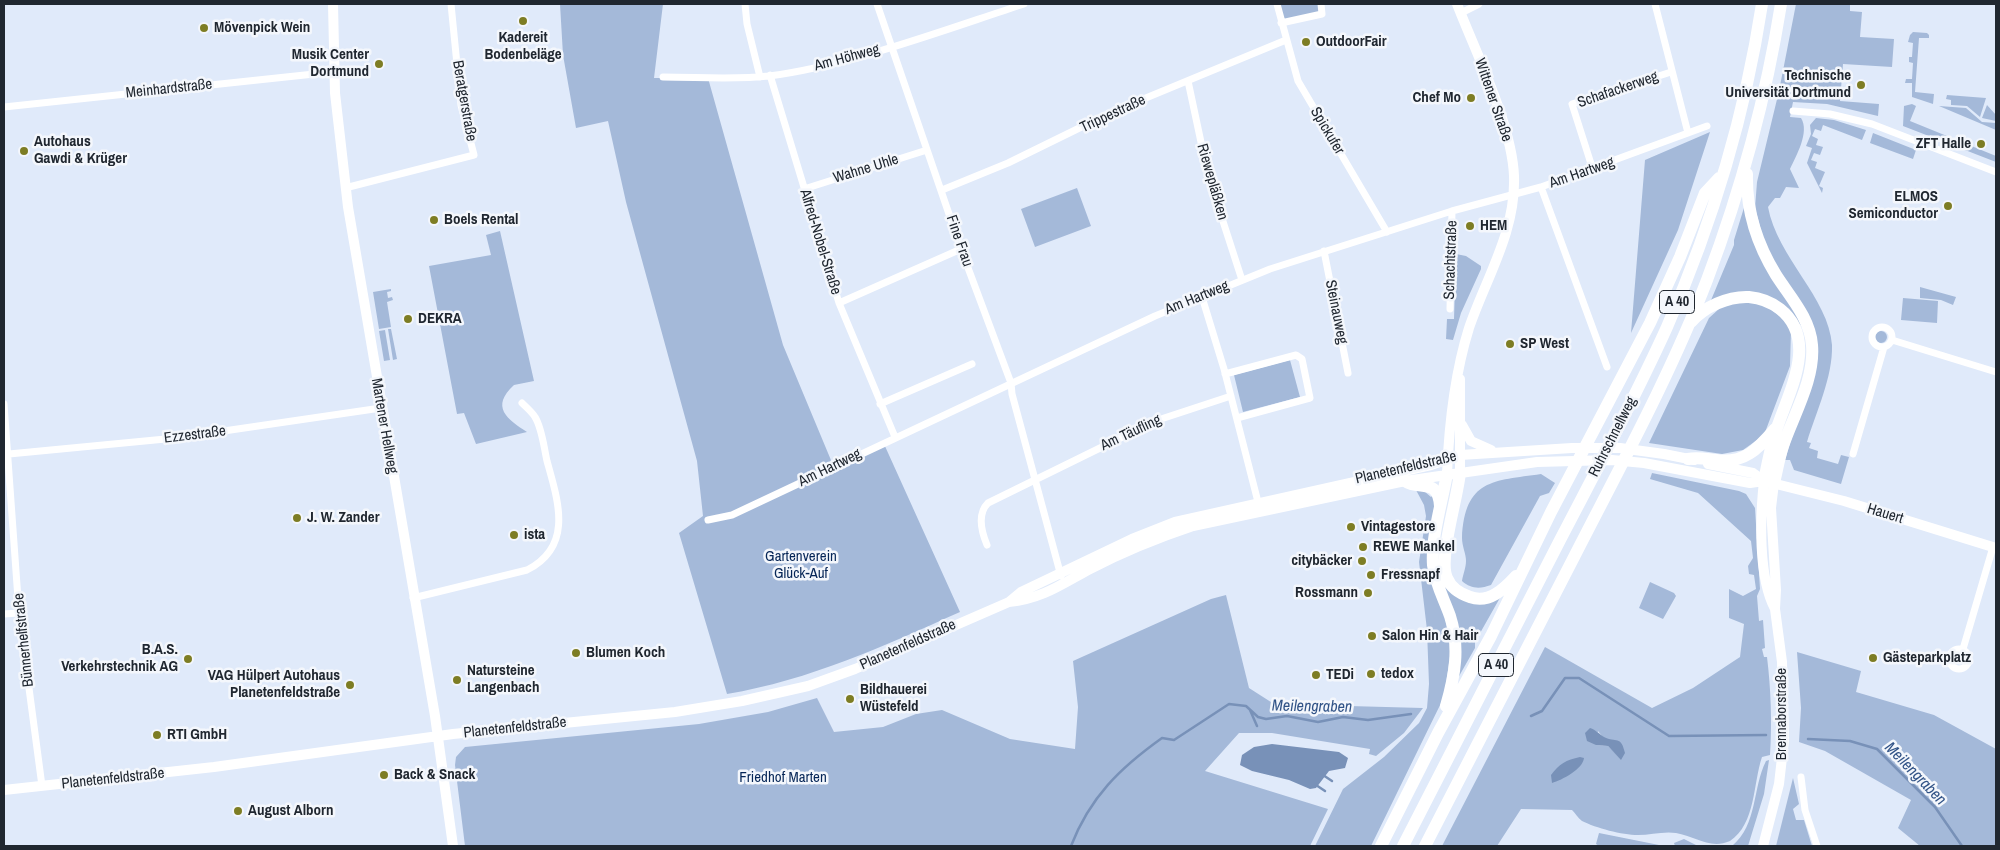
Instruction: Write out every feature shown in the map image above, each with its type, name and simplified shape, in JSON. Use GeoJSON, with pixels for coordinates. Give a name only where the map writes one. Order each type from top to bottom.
{"type":"FeatureCollection","features":[{"type":"Feature","properties":{"kind":"highway","name":"Ruhrschnellweg"},"geometry":{"type":"LineString","coordinates":[[1403,846],[1619,425],[1677,302],[1707,224],[1742,105],[1762,4]]}},
{"type":"Feature","properties":{"kind":"highway","name":"Ruhrschnellweg"},"geometry":{"type":"LineString","coordinates":[[1425,846],[1612,484],[1686,331],[1716,256],[1748,159],[1771,64],[1782,4]]}},
{"type":"Feature","properties":{"kind":"highway"},"geometry":{"type":"LineString","coordinates":[[1748,159],[1748,193],[1756,236],[1768,262],[1801,311],[1811,335],[1812,345],[1808,379],[1769,482]]}},
{"type":"Feature","properties":{"kind":"highway"},"geometry":{"type":"LineString","coordinates":[[1381,846],[1438,733],[1491,636],[1566,483],[1660,301],[1705,193],[1722,174]]}},
{"type":"Feature","properties":{"kind":"highway"},"geometry":{"type":"LineString","coordinates":[[1686,331],[1693,320],[1706,309],[1739,297],[1764,300],[1785,313],[1798,336],[1800,351],[1797,369],[1777,427],[1769,482]]}},
{"type":"Feature","properties":{"kind":"highway"},"geometry":{"type":"LineString","coordinates":[[1688,459],[1698,457],[1730,461],[1746,457],[1759,448],[1777,427]]}},
{"type":"Feature","properties":{"kind":"highway"},"geometry":{"type":"LineString","coordinates":[[1460,472],[1444,559],[1444,568],[1450,582],[1463,594],[1481,599],[1497,594],[1526,565]]}},
{"type":"Feature","properties":{"kind":"highway"},"geometry":{"type":"LineString","coordinates":[[1438,733],[1452,686],[1456,652],[1453,626],[1436,582],[1433,565],[1434,545],[1447,474]]}},
{"type":"Feature","properties":{"kind":"highway"},"geometry":{"type":"LineString","coordinates":[[1405,481],[1410,484],[1424,484],[1432,488],[1438,496],[1440,514]]}},
{"type":"Feature","properties":{"kind":"street","name":"Martener Hellweg"},"geometry":{"type":"LineString","coordinates":[[333,4],[334,72],[345,188],[437,737],[453,846]]}},
{"type":"Feature","properties":{"kind":"street","name":"Beratgerstraße"},"geometry":{"type":"LineString","coordinates":[[345,188],[474,155],[462,105],[451,4]]}},
{"type":"Feature","properties":{"kind":"street"},"geometry":{"type":"LineString","coordinates":[[745,4],[747,24],[760,76]]}},
{"type":"Feature","properties":{"kind":"street","name":"Fine Frau"},"geometry":{"type":"LineString","coordinates":[[877,4],[962,249],[1011,383],[1060,574]]}},
{"type":"Feature","properties":{"kind":"street","name":"Am Höhweg"},"geometry":{"type":"LineString","coordinates":[[663,77],[760,76],[808,69],[892,46],[1024,4]]}},
{"type":"Feature","properties":{"kind":"street","name":"Spickufer"},"geometry":{"type":"LineString","coordinates":[[1276,4],[1298,81],[1387,232]]}},
{"type":"Feature","properties":{"kind":"street"},"geometry":{"type":"LineString","coordinates":[[1281,23],[1322,14],[1321,4]]}},
{"type":"Feature","properties":{"kind":"street"},"geometry":{"type":"LineString","coordinates":[[1459,8],[1479,4]]}},
{"type":"Feature","properties":{"kind":"street"},"geometry":{"type":"LineString","coordinates":[[1654,4],[1688,134]]}},
{"type":"Feature","properties":{"kind":"street","name":"Wittener Straße"},"geometry":{"type":"LineString","coordinates":[[1447,474],[1452,398],[1470,327],[1502,249],[1513,195],[1514,176],[1508,139],[1459,8]]}},
{"type":"Feature","properties":{"kind":"street","name":"Trippestraße"},"geometry":{"type":"LineString","coordinates":[[942,190],[1008,163],[1112,112],[1286,40]]}},
{"type":"Feature","properties":{"kind":"street","name":"Meinhardstraße"},"geometry":{"type":"LineString","coordinates":[[4,107],[334,72]]}},
{"type":"Feature","properties":{"kind":"street","name":"Schafackerweg"},"geometry":{"type":"LineString","coordinates":[[1593,170],[1572,104],[1671,72]]}},
{"type":"Feature","properties":{"kind":"street","name":"Alfred-Nobel-Straße"},"geometry":{"type":"LineString","coordinates":[[770,75],[839,303],[894,436]]}},
{"type":"Feature","properties":{"kind":"street","name":"Riewepläßken"},"geometry":{"type":"LineString","coordinates":[[1188,81],[1208,175],[1242,280]]}},
{"type":"Feature","properties":{"kind":"street"},"geometry":{"type":"LineString","coordinates":[[1793,111],[1830,114],[1872,124],[1996,172]]}},
{"type":"Feature","properties":{"kind":"street","name":"Am Hartweg"},"geometry":{"type":"LineString","coordinates":[[708,520],[732,515],[894,436],[1155,316],[1242,280],[1324,251],[1593,170],[1707,126]]}},
{"type":"Feature","properties":{"kind":"street","name":"Wahne Uhle"},"geometry":{"type":"LineString","coordinates":[[804,189],[928,150]]}},
{"type":"Feature","properties":{"kind":"street"},"geometry":{"type":"LineString","coordinates":[[1541,187],[1607,367]]}},
{"type":"Feature","properties":{"kind":"street","name":"Schachtstraße"},"geometry":{"type":"LineString","coordinates":[[1450,309],[1452,211]]}},
{"type":"Feature","properties":{"kind":"street"},"geometry":{"type":"LineString","coordinates":[[839,303],[962,249]]}},
{"type":"Feature","properties":{"kind":"street","name":"Steinauweg"},"geometry":{"type":"LineString","coordinates":[[1324,251],[1348,373]]}},
{"type":"Feature","properties":{"kind":"street"},"geometry":{"type":"LineString","coordinates":[[1202,296],[1237,418],[1258,502]]}},
{"type":"Feature","properties":{"kind":"street"},"geometry":{"type":"LineString","coordinates":[[1884,347],[1876,346],[1872,341],[1874,330],[1880,326],[1886,328],[1891,333],[1892,340]]}},
{"type":"Feature","properties":{"kind":"street"},"geometry":{"type":"LineString","coordinates":[[1853,454],[1884,347],[1892,340]]}},
{"type":"Feature","properties":{"kind":"street"},"geometry":{"type":"LineString","coordinates":[[1892,340],[1996,372]]}},
{"type":"Feature","properties":{"kind":"street"},"geometry":{"type":"LineString","coordinates":[[1225,374],[1296,355],[1302,359],[1310,398],[1237,418]]}},
{"type":"Feature","properties":{"kind":"street"},"geometry":{"type":"LineString","coordinates":[[880,404],[972,364]]}},
{"type":"Feature","properties":{"kind":"street","name":"Wittener Straße"},"geometry":{"type":"LineString","coordinates":[[1459,371],[1462,425],[1460,472]]}},
{"type":"Feature","properties":{"kind":"street","name":"Am Täufling"},"geometry":{"type":"LineString","coordinates":[[1035,480],[1154,421],[1231,396]]}},
{"type":"Feature","properties":{"kind":"street"},"geometry":{"type":"LineString","coordinates":[[414,598],[527,570],[543,559],[553,545],[560,524],[558,499],[536,418],[522,403]]}},
{"type":"Feature","properties":{"kind":"street","name":"Bünnerhelfstraße"},"geometry":{"type":"LineString","coordinates":[[4,404],[19,613],[42,786]]}},
{"type":"Feature","properties":{"kind":"street","name":"Ezzestraße"},"geometry":{"type":"LineString","coordinates":[[9,454],[184,437],[381,408]]}},
{"type":"Feature","properties":{"kind":"street"},"geometry":{"type":"LineString","coordinates":[[1462,425],[1471,441],[1496,452]]}},
{"type":"Feature","properties":{"kind":"street","name":"Planetenfeldstraße"},"geometry":{"type":"LineString","coordinates":[[4,790],[214,767],[437,737],[675,712],[767,696],[808,686],[864,666],[1009,602],[1021,592],[1159,528],[1192,517],[1431,465],[1460,455],[1620,448],[1688,459],[1752,473],[1769,482]]}},
{"type":"Feature","properties":{"kind":"street","name":"Planetenfeldstraße"},"geometry":{"type":"LineString","coordinates":[[1009,602],[1027,600],[1064,585],[1121,555],[1184,529],[1376,487],[1447,474],[1537,462],[1612,460],[1687,470],[1750,483],[1769,482]]}},
{"type":"Feature","properties":{"kind":"street"},"geometry":{"type":"LineString","coordinates":[[987,546],[982,532],[984,506],[1035,480]]}},
{"type":"Feature","properties":{"kind":"street","name":"Hauert"},"geometry":{"type":"LineString","coordinates":[[1769,482],[1843,500],[1995,545]]}},
{"type":"Feature","properties":{"kind":"street","name":"Brennaborstraße"},"geometry":{"type":"LineString","coordinates":[[1763,846],[1779,784],[1784,740],[1782,662],[1774,609],[1767,595],[1765,573],[1762,508],[1769,482]]}},
{"type":"Feature","properties":{"kind":"street"},"geometry":{"type":"LineString","coordinates":[[1963,649],[1995,545]]}},
{"type":"Feature","properties":{"kind":"street"},"geometry":{"type":"LineString","coordinates":[[1060,574],[1064,585]]}},
{"type":"Feature","properties":{"kind":"street"},"geometry":{"type":"LineString","coordinates":[[4,614],[19,613]]}},
{"type":"Feature","properties":{"kind":"street"},"geometry":{"type":"LineString","coordinates":[[1801,777],[1805,810],[1818,846]]}},
{"type":"Feature","properties":{"kind":"green space","name":"Gartenverein Glück-Auf"},"geometry":{"type":"Polygon","coordinates":[[[560,4],[663,4],[654,78],[708,78],[783,345],[833,465],[884,444],[960,612],[875,649],[817,671],[758,688],[727,694],[679,533],[703,516],[697,461],[626,202],[608,121],[576,128],[563,55],[560,4]]]}},
{"type":"Feature","properties":{"kind":"green space"},"geometry":{"type":"Polygon","coordinates":[[[1277,4],[1321,4],[1322,14],[1281,23],[1277,4]]]}},
{"type":"Feature","properties":{"kind":"green space"},"geometry":{"type":"Polygon","coordinates":[[[1796,4],[1850,4],[1850,11],[1862,12],[1860,37],[1894,39],[1892,67],[1843,64],[1840,101],[1879,104],[1878,116],[1827,104],[1793,102],[1790,117],[1801,118],[1804,130],[1801,144],[1790,169],[1799,188],[1786,187],[1780,198],[1775,198],[1768,207],[1781,243],[1813,294],[1829,328],[1832,345],[1830,369],[1807,442],[1811,443],[1809,448],[1818,451],[1817,458],[1838,464],[1841,455],[1849,457],[1841,484],[1794,470],[1790,460],[1785,460],[1816,357],[1766,249],[1755,208],[1757,182],[1779,91],[1796,4]]]}},
{"type":"Feature","properties":{"kind":"green space"},"geometry":{"type":"Polygon","coordinates":[[[1913,32],[1927,33],[1929,35],[1929,38],[1919,38],[1915,92],[1934,94],[1933,104],[1912,97],[1912,83],[1905,83],[1906,79],[1912,79],[1913,63],[1909,62],[1909,57],[1912,57],[1913,43],[1908,42],[1913,32]]]}},
{"type":"Feature","properties":{"kind":"green space"},"geometry":{"type":"Polygon","coordinates":[[[1947,95],[1986,98],[1980,117],[1967,106],[1951,105],[1951,100],[1946,99],[1947,95]]]}},
{"type":"Feature","properties":{"kind":"green space"},"geometry":{"type":"Polygon","coordinates":[[[1912,104],[1916,106],[1910,121],[1996,156],[1996,162],[1903,126],[1904,106],[1912,104]]]}},
{"type":"Feature","properties":{"kind":"green space"},"geometry":{"type":"Polygon","coordinates":[[[1987,105],[1996,115],[1996,121],[1982,118],[1987,105]]]}},
{"type":"Feature","properties":{"kind":"green space"},"geometry":{"type":"Polygon","coordinates":[[[1939,106],[1966,108],[1982,122],[1996,123],[1996,130],[1939,106]]]}},
{"type":"Feature","properties":{"kind":"green space"},"geometry":{"type":"Polygon","coordinates":[[[1816,118],[1834,120],[1866,130],[1862,140],[1823,125],[1821,131],[1815,129],[1812,136],[1818,139],[1816,145],[1823,147],[1820,155],[1814,153],[1811,160],[1817,162],[1815,168],[1825,172],[1819,186],[1823,188],[1822,193],[1807,163],[1812,148],[1806,146],[1811,134],[1810,125],[1816,118]]]}},
{"type":"Feature","properties":{"kind":"green space"},"geometry":{"type":"Polygon","coordinates":[[[1710,132],[1678,230],[1631,333],[1645,160],[1710,132]]]}},
{"type":"Feature","properties":{"kind":"green space"},"geometry":{"type":"Polygon","coordinates":[[[1873,133],[1916,150],[1913,159],[1870,143],[1873,133]]]}},
{"type":"Feature","properties":{"kind":"green space"},"geometry":{"type":"Polygon","coordinates":[[[1077,188],[1091,226],[1035,247],[1021,209],[1077,188]]]}},
{"type":"Feature","properties":{"kind":"green space"},"geometry":{"type":"Polygon","coordinates":[[[1747,198],[1749,221],[1803,324],[1800,325],[1774,299],[1709,305],[1734,245],[1747,198]]]}},
{"type":"Feature","properties":{"kind":"green space"},"geometry":{"type":"Polygon","coordinates":[[[500,231],[534,381],[514,385],[503,400],[502,406],[508,417],[527,432],[476,444],[464,413],[457,414],[429,266],[491,255],[486,235],[500,231]]]}},
{"type":"Feature","properties":{"kind":"green space"},"geometry":{"type":"Polygon","coordinates":[[[1456,254],[1466,256],[1481,266],[1481,269],[1461,313],[1453,340],[1446,339],[1447,319],[1454,319],[1456,254]]]}},
{"type":"Feature","properties":{"kind":"green space"},"geometry":{"type":"Polygon","coordinates":[[[1920,287],[1956,297],[1953,305],[1941,300],[1920,298],[1920,287]]]}},
{"type":"Feature","properties":{"kind":"green space"},"geometry":{"type":"Polygon","coordinates":[[[391,289],[391,291],[387,292],[388,298],[392,297],[393,300],[387,302],[391,327],[379,329],[373,292],[391,289]]]}},
{"type":"Feature","properties":{"kind":"green space"},"geometry":{"type":"Polygon","coordinates":[[[1903,298],[1938,301],[1937,323],[1901,320],[1903,298]]]}},
{"type":"Feature","properties":{"kind":"green space"},"geometry":{"type":"Polygon","coordinates":[[[1733,302],[1761,303],[1783,318],[1791,331],[1790,366],[1764,435],[1743,450],[1722,454],[1649,443],[1709,318],[1720,308],[1733,302]]]}},
{"type":"Feature","properties":{"kind":"green space"},"geometry":{"type":"Polygon","coordinates":[[[388,329],[391,329],[397,359],[393,360],[388,329]]]}},
{"type":"Feature","properties":{"kind":"green space"},"geometry":{"type":"Polygon","coordinates":[[[385,330],[390,360],[384,361],[379,331],[385,330]]]}},
{"type":"Feature","properties":{"kind":"green space"},"geometry":{"type":"Polygon","coordinates":[[[1883,331],[1886,332],[1886,342],[1879,343],[1876,342],[1875,335],[1876,332],[1883,331]]]}},
{"type":"Feature","properties":{"kind":"green space"},"geometry":{"type":"Polygon","coordinates":[[[1290,360],[1300,397],[1243,412],[1234,375],[1290,360]]]}},
{"type":"Feature","properties":{"kind":"green space"},"geometry":{"type":"Polygon","coordinates":[[[1652,473],[1739,491],[1746,494],[1755,508],[1760,589],[1757,596],[1759,621],[1763,620],[1765,648],[1762,649],[1764,657],[1767,657],[1771,706],[1771,743],[1770,755],[1762,757],[1745,824],[1730,841],[1716,844],[1676,833],[1638,835],[1609,831],[1582,821],[1572,810],[1521,809],[1497,846],[1442,846],[1545,647],[1652,708],[1693,688],[1740,657],[1744,624],[1729,618],[1729,589],[1743,596],[1756,589],[1754,575],[1749,574],[1748,566],[1753,558],[1751,541],[1698,493],[1650,479],[1652,473]],[[1598,731],[1596,745],[1608,746],[1621,759],[1598,731]]]}},
{"type":"Feature","properties":{"kind":"green space"},"geometry":{"type":"Polygon","coordinates":[[[1541,474],[1555,483],[1549,493],[1540,496],[1491,585],[1476,588],[1465,584],[1462,581],[1466,561],[1462,538],[1464,519],[1469,504],[1485,486],[1509,479],[1541,474]]]}},
{"type":"Feature","properties":{"kind":"green space"},"geometry":{"type":"Polygon","coordinates":[[[1416,490],[1424,491],[1431,497],[1433,495],[1435,499],[1431,538],[1451,650],[1444,697],[1371,846],[1315,846],[1343,789],[1384,757],[1419,723],[1427,708],[1429,684],[1427,630],[1419,562],[1426,516],[1424,505],[1416,490]]]}},
{"type":"Feature","properties":{"kind":"green space"},"geometry":{"type":"Polygon","coordinates":[[[1439,580],[1456,596],[1501,596],[1475,642],[1475,648],[1458,678],[1439,580]]]}},
{"type":"Feature","properties":{"kind":"green space"},"geometry":{"type":"Polygon","coordinates":[[[1650,582],[1674,593],[1676,596],[1663,619],[1639,608],[1650,582]]]}},
{"type":"Feature","properties":{"kind":"green space","name":"Friedhof Marten"},"geometry":{"type":"Polygon","coordinates":[[[1226,595],[1249,688],[1274,704],[1423,708],[1404,733],[1376,756],[1369,754],[1370,749],[1272,733],[1239,733],[1205,771],[1328,809],[1310,846],[465,846],[455,765],[456,757],[465,747],[699,724],[768,712],[817,698],[834,732],[883,727],[916,714],[942,710],[1010,739],[1075,749],[1078,707],[1073,661],[1211,599],[1226,595]]]}},
{"type":"Feature","properties":{"kind":"green space"},"geometry":{"type":"Polygon","coordinates":[[[1797,652],[1861,671],[1856,692],[1934,715],[1996,749],[1996,846],[1920,846],[1898,828],[1911,800],[1825,751],[1799,742],[1801,708],[1797,652]]]}},
{"type":"Feature","properties":{"kind":"green space"},"geometry":{"type":"Polygon","coordinates":[[[1769,760],[1764,794],[1748,846],[1732,846],[1746,827],[1754,806],[1758,783],[1766,761],[1769,760]]]}},
{"type":"Feature","properties":{"kind":"green space"},"geometry":{"type":"Polygon","coordinates":[[[1793,778],[1799,804],[1793,809],[1796,820],[1804,820],[1812,846],[1776,846],[1793,778]]]}},
{"type":"Feature","properties":{"kind":"green space"},"geometry":{"type":"Polygon","coordinates":[[[1599,833],[1664,846],[1599,846],[1596,844],[1599,833]]]}},
{"type":"Feature","properties":{"kind":"green space"},"geometry":{"type":"Polygon","coordinates":[[[1684,839],[1698,846],[1675,846],[1674,843],[1684,839]]]}},
{"type":"Feature","properties":{"kind":"shaded area"},"geometry":{"type":"Polygon","coordinates":[[[1590,728],[1608,739],[1618,740],[1622,744],[1625,753],[1621,760],[1608,746],[1596,745],[1587,741],[1585,733],[1590,728]]]}},
{"type":"Feature","properties":{"kind":"shaded area"},"geometry":{"type":"Polygon","coordinates":[[[1272,744],[1339,752],[1348,758],[1345,768],[1329,771],[1316,788],[1310,789],[1289,780],[1252,771],[1240,765],[1242,755],[1254,747],[1272,744]]]}},
{"type":"Feature","properties":{"kind":"shaded area"},"geometry":{"type":"Polygon","coordinates":[[[1580,757],[1584,758],[1583,762],[1576,770],[1552,783],[1551,775],[1560,765],[1580,757]]]}},
{"type":"Feature","properties":{"kind":"waterway"},"geometry":{"type":"LineString","coordinates":[[1531,716],[1542,711],[1565,678],[1579,678],[1669,736],[1766,735]]}},
{"type":"Feature","properties":{"kind":"waterway","name":"Meilengraben"},"geometry":{"type":"LineString","coordinates":[[1071,846],[1087,813],[1097,798],[1120,772],[1162,738],[1174,740],[1229,704],[1246,706],[1258,717],[1266,719],[1287,716],[1318,722],[1343,717],[1368,720],[1411,714]]}},
{"type":"Feature","properties":{"kind":"waterway","name":"Meilengraben"},"geometry":{"type":"LineString","coordinates":[[1250,710],[1257,726]]}},
{"type":"Feature","properties":{"kind":"waterway","name":"Meilengraben"},"geometry":{"type":"LineString","coordinates":[[1808,739],[1850,741],[1877,749],[1935,807],[1962,846]]}},
{"type":"Feature","properties":{"kind":"waterway"},"geometry":{"type":"LineString","coordinates":[[1323,775],[1332,781]]}},
{"type":"Feature","properties":{"kind":"waterway"},"geometry":{"type":"LineString","coordinates":[[1316,785],[1325,791]]}},
{"type":"Feature","properties":{"kind":"place","name":"Kadereit Bodenbeläge"},"geometry":{"type":"Point","coordinates":[523,21]}},
{"type":"Feature","properties":{"kind":"place","name":"Mövenpick Wein"},"geometry":{"type":"Point","coordinates":[204,28]}},
{"type":"Feature","properties":{"kind":"place","name":"OutdoorFair"},"geometry":{"type":"Point","coordinates":[1306,42]}},
{"type":"Feature","properties":{"kind":"place","name":"Musik Center Dortmund"},"geometry":{"type":"Point","coordinates":[379,64]}},
{"type":"Feature","properties":{"kind":"place","name":"Technische Universität Dortmund"},"geometry":{"type":"Point","coordinates":[1861,85]}},
{"type":"Feature","properties":{"kind":"place","name":"Chef Mo"},"geometry":{"type":"Point","coordinates":[1471,98]}},
{"type":"Feature","properties":{"kind":"place","name":"ZFT Halle"},"geometry":{"type":"Point","coordinates":[1981,144]}},
{"type":"Feature","properties":{"kind":"place","name":"Autohaus Gawdi & Krüger"},"geometry":{"type":"Point","coordinates":[24,151]}},
{"type":"Feature","properties":{"kind":"place","name":"ELMOS Semiconductor"},"geometry":{"type":"Point","coordinates":[1948,206]}},
{"type":"Feature","properties":{"kind":"place","name":"Boels Rental"},"geometry":{"type":"Point","coordinates":[434,220]}},
{"type":"Feature","properties":{"kind":"place","name":"HEM"},"geometry":{"type":"Point","coordinates":[1470,226]}},
{"type":"Feature","properties":{"kind":"place","name":"DEKRA"},"geometry":{"type":"Point","coordinates":[408,319]}},
{"type":"Feature","properties":{"kind":"place","name":"SP West"},"geometry":{"type":"Point","coordinates":[1510,344]}},
{"type":"Feature","properties":{"kind":"place","name":"J. W. Zander"},"geometry":{"type":"Point","coordinates":[297,518]}},
{"type":"Feature","properties":{"kind":"place","name":"Vintagestore"},"geometry":{"type":"Point","coordinates":[1351,527]}},
{"type":"Feature","properties":{"kind":"place","name":"ista"},"geometry":{"type":"Point","coordinates":[514,535]}},
{"type":"Feature","properties":{"kind":"place","name":"REWE Mankel"},"geometry":{"type":"Point","coordinates":[1363,547]}},
{"type":"Feature","properties":{"kind":"place","name":"citybäcker"},"geometry":{"type":"Point","coordinates":[1362,561]}},
{"type":"Feature","properties":{"kind":"place","name":"Fressnapf"},"geometry":{"type":"Point","coordinates":[1371,575]}},
{"type":"Feature","properties":{"kind":"place","name":"Rossmann"},"geometry":{"type":"Point","coordinates":[1368,593]}},
{"type":"Feature","properties":{"kind":"place","name":"Salon Hin & Hair"},"geometry":{"type":"Point","coordinates":[1372,636]}},
{"type":"Feature","properties":{"kind":"place","name":"Blumen Koch"},"geometry":{"type":"Point","coordinates":[576,653]}},
{"type":"Feature","properties":{"kind":"place","name":"Gästeparkplatz"},"geometry":{"type":"Point","coordinates":[1873,658]}},
{"type":"Feature","properties":{"kind":"place","name":"B.A.S. Verkehrstechnik AG"},"geometry":{"type":"Point","coordinates":[188,659]}},
{"type":"Feature","properties":{"kind":"place","name":"tedox"},"geometry":{"type":"Point","coordinates":[1371,674]}},
{"type":"Feature","properties":{"kind":"place","name":"TEDi"},"geometry":{"type":"Point","coordinates":[1316,675]}},
{"type":"Feature","properties":{"kind":"place","name":"Natursteine Langenbach"},"geometry":{"type":"Point","coordinates":[457,680]}},
{"type":"Feature","properties":{"kind":"place","name":"VAG Hülpert Autohaus Planetenfeldstraße"},"geometry":{"type":"Point","coordinates":[350,685]}},
{"type":"Feature","properties":{"kind":"place","name":"Bildhauerei Wüstefeld"},"geometry":{"type":"Point","coordinates":[850,699]}},
{"type":"Feature","properties":{"kind":"place","name":"RTI GmbH"},"geometry":{"type":"Point","coordinates":[157,735]}},
{"type":"Feature","properties":{"kind":"place","name":"Back & Snack"},"geometry":{"type":"Point","coordinates":[384,775]}},
{"type":"Feature","properties":{"kind":"place","name":"August Alborn"},"geometry":{"type":"Point","coordinates":[238,811]}}]}
